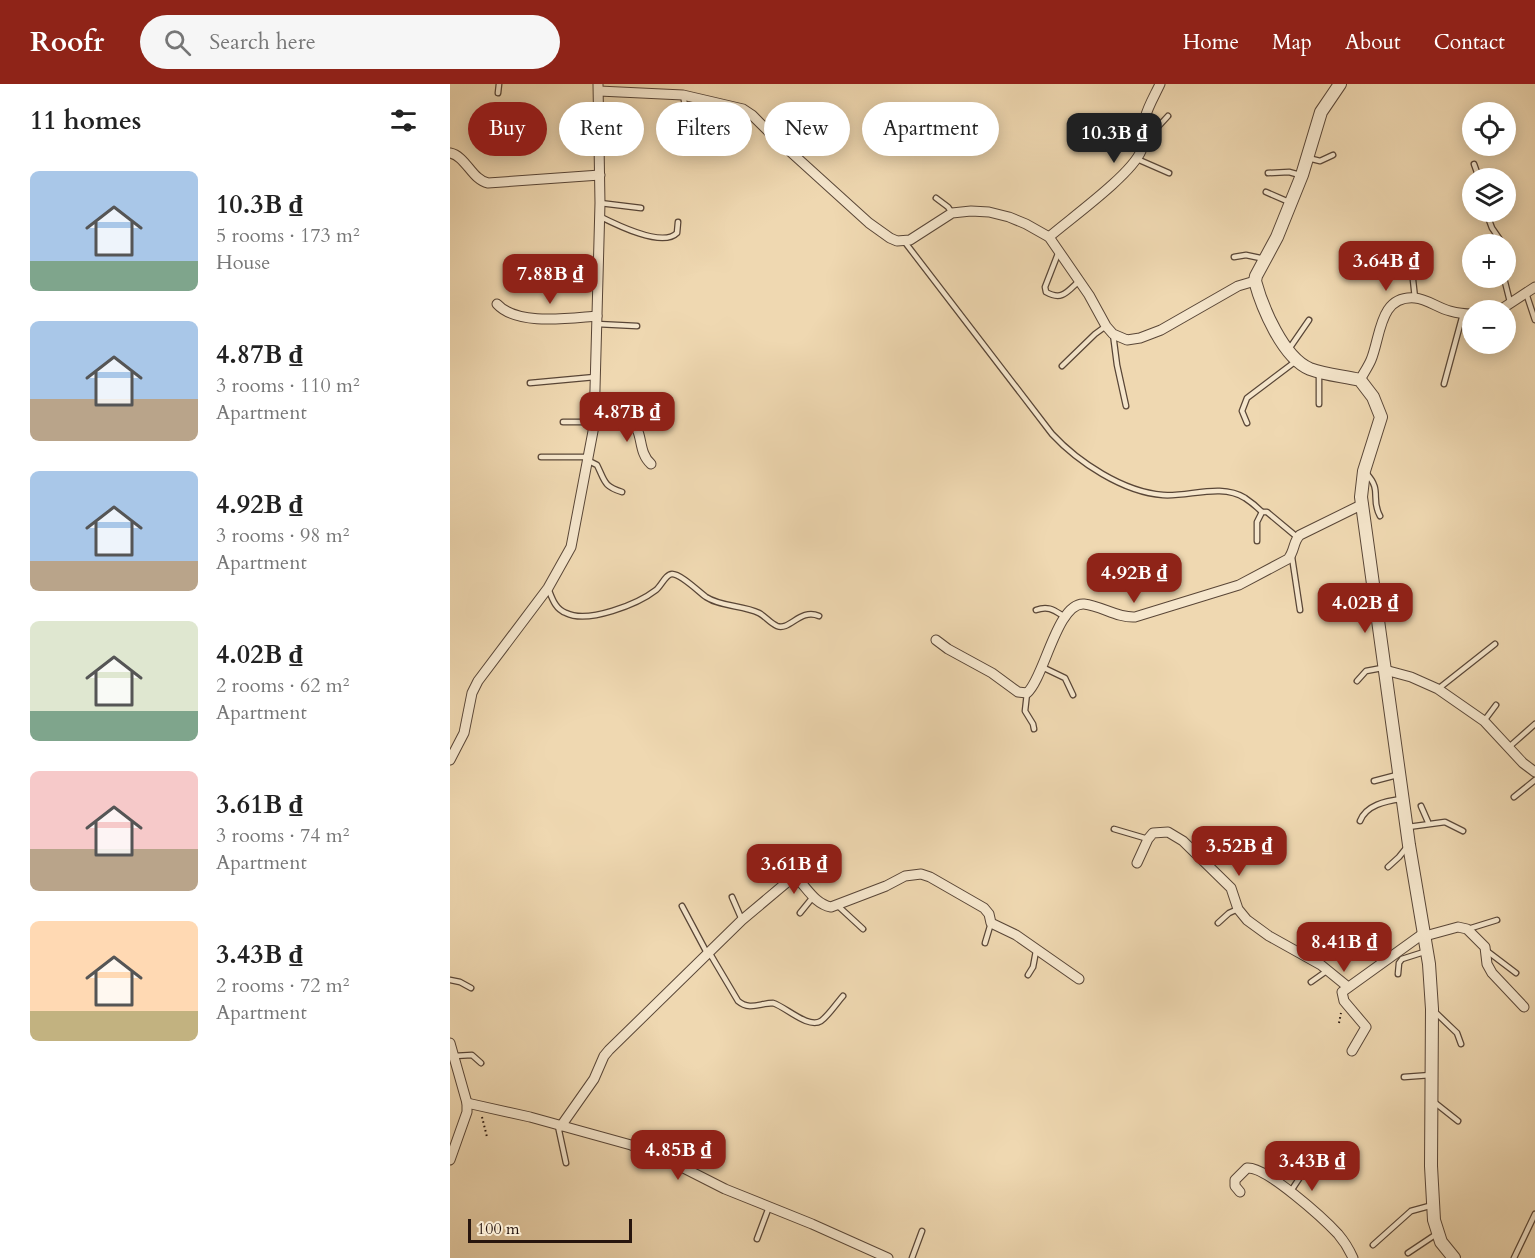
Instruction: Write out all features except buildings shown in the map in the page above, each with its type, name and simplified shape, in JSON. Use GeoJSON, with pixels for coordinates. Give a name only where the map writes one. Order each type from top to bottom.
{"type":"FeatureCollection","features":[{"type":"Feature","properties":{"kind":"street"},"geometry":{"type":"LineString","coordinates":[[1049,237],[1130,168],[1137,159],[1143,143],[1145,119],[1160,84]]}},
{"type":"Feature","properties":{"kind":"street"},"geometry":{"type":"LineString","coordinates":[[1340,84],[1321,112],[1302,175],[1255,281],[1273,326],[1292,356],[1308,368],[1318,372],[1360,380],[1374,397],[1381,417],[1364,471],[1362,504],[1409,845],[1427,951],[1432,1009],[1431,1166],[1433,1205],[1441,1242],[1454,1258]]}},
{"type":"Feature","properties":{"kind":"street"},"geometry":{"type":"LineString","coordinates":[[450,760],[464,733],[472,693],[478,681],[548,588],[571,547],[594,424],[600,203],[599,87],[683,94],[730,104],[752,114],[869,223],[890,238],[910,240],[952,213],[989,212],[1009,217],[1049,237],[1080,280],[1106,326],[1113,334],[1127,340],[1161,330],[1238,285],[1255,281]]}},
{"type":"Feature","properties":{"kind":"street"},"geometry":{"type":"LineString","coordinates":[[450,153],[456,155],[481,181],[488,183],[600,175]]}},
{"type":"Feature","properties":{"kind":"street"},"geometry":{"type":"LineString","coordinates":[[1516,300],[1535,287]]}},
{"type":"Feature","properties":{"kind":"street"},"geometry":{"type":"LineString","coordinates":[[1360,380],[1371,360],[1387,309],[1401,300],[1414,298],[1462,313]]}},
{"type":"Feature","properties":{"kind":"street"},"geometry":{"type":"LineString","coordinates":[[497,304],[510,314],[543,319],[597,320]]}},
{"type":"Feature","properties":{"kind":"street"},"geometry":{"type":"LineString","coordinates":[[594,424],[626,424],[636,427],[643,455],[651,465]]}},
{"type":"Feature","properties":{"kind":"street"},"geometry":{"type":"LineString","coordinates":[[936,640],[948,650],[992,674],[1017,692],[1027,693],[1032,689],[1052,640],[1065,617],[1074,608],[1084,604],[1135,618],[1239,585],[1292,555],[1298,537],[1362,504]]}},
{"type":"Feature","properties":{"kind":"street"},"geometry":{"type":"LineString","coordinates":[[1385,669],[1438,689],[1484,722],[1535,772]]}},
{"type":"Feature","properties":{"kind":"street"},"geometry":{"type":"LineString","coordinates":[[1137,863],[1153,833],[1168,832],[1183,841],[1231,888],[1238,909],[1247,920],[1269,936],[1328,970],[1348,987]]}},
{"type":"Feature","properties":{"kind":"street"},"geometry":{"type":"LineString","coordinates":[[560,1126],[594,1079],[609,1050],[742,920],[792,878],[796,878],[813,897],[827,906],[837,905],[905,876],[921,874],[930,877],[984,908],[989,914],[991,923],[1016,935],[1079,979]]}},
{"type":"Feature","properties":{"kind":"street"},"geometry":{"type":"LineString","coordinates":[[1352,1051],[1365,1027],[1341,996],[1342,992],[1425,935],[1458,927],[1467,929],[1485,947],[1487,964],[1492,973],[1524,1007]]}},
{"type":"Feature","properties":{"kind":"street"},"geometry":{"type":"LineString","coordinates":[[450,1043],[467,1103],[450,1160]]}},
{"type":"Feature","properties":{"kind":"street"},"geometry":{"type":"LineString","coordinates":[[467,1103],[560,1126],[650,1152],[705,1180],[888,1258]]}},
{"type":"Feature","properties":{"kind":"street"},"geometry":{"type":"LineString","coordinates":[[1240,1192],[1235,1186],[1236,1180],[1250,1167],[1272,1179],[1291,1191],[1338,1234],[1353,1258]]}},
{"type":"Feature","properties":{"kind":"lane"},"geometry":{"type":"LineString","coordinates":[[498,93],[499,84]]}},
{"type":"Feature","properties":{"kind":"lane"},"geometry":{"type":"LineString","coordinates":[[683,94],[684,102]]}},
{"type":"Feature","properties":{"kind":"lane"},"geometry":{"type":"LineString","coordinates":[[1143,143],[1168,116]]}},
{"type":"Feature","properties":{"kind":"lane"},"geometry":{"type":"LineString","coordinates":[[1308,158],[1320,161],[1333,155]]}},
{"type":"Feature","properties":{"kind":"lane"},"geometry":{"type":"LineString","coordinates":[[1137,159],[1169,173]]}},
{"type":"Feature","properties":{"kind":"lane"},"geometry":{"type":"LineString","coordinates":[[1474,164],[1475,168]]}},
{"type":"Feature","properties":{"kind":"lane"},"geometry":{"type":"LineString","coordinates":[[1268,173],[1289,172],[1302,175]]}},
{"type":"Feature","properties":{"kind":"lane"},"geometry":{"type":"LineString","coordinates":[[1266,192],[1291,203]]}},
{"type":"Feature","properties":{"kind":"lane"},"geometry":{"type":"LineString","coordinates":[[936,198],[952,213]]}},
{"type":"Feature","properties":{"kind":"lane"},"geometry":{"type":"LineString","coordinates":[[600,203],[642,208]]}},
{"type":"Feature","properties":{"kind":"lane"},"geometry":{"type":"LineString","coordinates":[[599,216],[634,233],[666,238],[673,237],[677,233],[678,222]]}},
{"type":"Feature","properties":{"kind":"lane"},"geometry":{"type":"LineString","coordinates":[[904,241],[1052,434],[1086,464],[1143,491],[1165,495],[1214,491],[1229,492],[1244,497],[1298,537]]}},
{"type":"Feature","properties":{"kind":"lane"},"geometry":{"type":"LineString","coordinates":[[1059,251],[1045,287],[1046,292],[1053,296],[1062,296],[1080,280]]}},
{"type":"Feature","properties":{"kind":"lane"},"geometry":{"type":"LineString","coordinates":[[1234,257],[1246,255],[1265,259]]}},
{"type":"Feature","properties":{"kind":"lane"},"geometry":{"type":"LineString","coordinates":[[1411,262],[1414,298]]}},
{"type":"Feature","properties":{"kind":"lane"},"geometry":{"type":"LineString","coordinates":[[574,285],[598,282]]}},
{"type":"Feature","properties":{"kind":"lane"},"geometry":{"type":"LineString","coordinates":[[1526,293],[1535,320]]}},
{"type":"Feature","properties":{"kind":"lane"},"geometry":{"type":"LineString","coordinates":[[597,320],[637,326]]}},
{"type":"Feature","properties":{"kind":"lane"},"geometry":{"type":"LineString","coordinates":[[1247,423],[1242,411],[1247,398],[1292,356],[1309,320]]}},
{"type":"Feature","properties":{"kind":"lane"},"geometry":{"type":"LineString","coordinates":[[1062,366],[1106,326]]}},
{"type":"Feature","properties":{"kind":"lane"},"geometry":{"type":"LineString","coordinates":[[1444,384],[1462,332]]}},
{"type":"Feature","properties":{"kind":"lane"},"geometry":{"type":"LineString","coordinates":[[1113,334],[1125,406]]}},
{"type":"Feature","properties":{"kind":"lane"},"geometry":{"type":"LineString","coordinates":[[1318,372],[1319,404]]}},
{"type":"Feature","properties":{"kind":"lane"},"geometry":{"type":"LineString","coordinates":[[530,383],[595,377]]}},
{"type":"Feature","properties":{"kind":"lane"},"geometry":{"type":"LineString","coordinates":[[563,422],[594,424]]}},
{"type":"Feature","properties":{"kind":"lane"},"geometry":{"type":"LineString","coordinates":[[541,457],[588,459],[597,465],[608,487],[622,492]]}},
{"type":"Feature","properties":{"kind":"lane"},"geometry":{"type":"LineString","coordinates":[[1364,471],[1376,485],[1375,505],[1380,516]]}},
{"type":"Feature","properties":{"kind":"lane"},"geometry":{"type":"LineString","coordinates":[[1257,541],[1257,522],[1262,512]]}},
{"type":"Feature","properties":{"kind":"lane"},"geometry":{"type":"LineString","coordinates":[[1292,555],[1300,610]]}},
{"type":"Feature","properties":{"kind":"lane"},"geometry":{"type":"LineString","coordinates":[[548,588],[552,599],[564,613],[574,616],[588,615],[612,611],[638,600],[658,589],[668,575],[672,574],[708,599],[759,613],[779,627],[784,627],[806,614],[819,615]]}},
{"type":"Feature","properties":{"kind":"lane"},"geometry":{"type":"LineString","coordinates":[[1036,610],[1049,608],[1065,617]]}},
{"type":"Feature","properties":{"kind":"lane"},"geometry":{"type":"LineString","coordinates":[[1438,689],[1494,644]]}},
{"type":"Feature","properties":{"kind":"lane"},"geometry":{"type":"LineString","coordinates":[[1042,667],[1065,678],[1073,695]]}},
{"type":"Feature","properties":{"kind":"lane"},"geometry":{"type":"LineString","coordinates":[[1357,681],[1366,671],[1385,669]]}},
{"type":"Feature","properties":{"kind":"lane"},"geometry":{"type":"LineString","coordinates":[[1027,693],[1025,711],[1034,729]]}},
{"type":"Feature","properties":{"kind":"lane"},"geometry":{"type":"LineString","coordinates":[[1484,722],[1496,705]]}},
{"type":"Feature","properties":{"kind":"lane"},"geometry":{"type":"LineString","coordinates":[[1509,747],[1535,724]]}},
{"type":"Feature","properties":{"kind":"lane"},"geometry":{"type":"LineString","coordinates":[[1374,781],[1400,774]]}},
{"type":"Feature","properties":{"kind":"lane"},"geometry":{"type":"LineString","coordinates":[[1514,797],[1535,780]]}},
{"type":"Feature","properties":{"kind":"lane"},"geometry":{"type":"LineString","coordinates":[[1360,821],[1366,811],[1383,802],[1404,799]]}},
{"type":"Feature","properties":{"kind":"lane"},"geometry":{"type":"LineString","coordinates":[[1421,806],[1428,822]]}},
{"type":"Feature","properties":{"kind":"lane"},"geometry":{"type":"LineString","coordinates":[[1407,827],[1428,822],[1445,822],[1463,831]]}},
{"type":"Feature","properties":{"kind":"lane"},"geometry":{"type":"LineString","coordinates":[[1114,829],[1148,839]]}},
{"type":"Feature","properties":{"kind":"lane"},"geometry":{"type":"LineString","coordinates":[[1388,867],[1409,845]]}},
{"type":"Feature","properties":{"kind":"lane"},"geometry":{"type":"LineString","coordinates":[[796,878],[819,862]]}},
{"type":"Feature","properties":{"kind":"lane"},"geometry":{"type":"LineString","coordinates":[[732,897],[742,920]]}},
{"type":"Feature","properties":{"kind":"lane"},"geometry":{"type":"LineString","coordinates":[[800,914],[813,897]]}},
{"type":"Feature","properties":{"kind":"lane"},"geometry":{"type":"LineString","coordinates":[[837,905],[863,929]]}},
{"type":"Feature","properties":{"kind":"lane"},"geometry":{"type":"LineString","coordinates":[[682,906],[738,1001],[744,1006],[752,1007],[773,1003],[808,1023],[815,1023],[822,1020],[843,996]]}},
{"type":"Feature","properties":{"kind":"lane"},"geometry":{"type":"LineString","coordinates":[[1218,923],[1228,913],[1238,909]]}},
{"type":"Feature","properties":{"kind":"lane"},"geometry":{"type":"LineString","coordinates":[[1467,929],[1497,920]]}},
{"type":"Feature","properties":{"kind":"lane"},"geometry":{"type":"LineString","coordinates":[[985,943],[991,923]]}},
{"type":"Feature","properties":{"kind":"lane"},"geometry":{"type":"LineString","coordinates":[[1028,975],[1033,967],[1036,951]]}},
{"type":"Feature","properties":{"kind":"lane"},"geometry":{"type":"LineString","coordinates":[[1398,974],[1398,963],[1402,959],[1427,951]]}},
{"type":"Feature","properties":{"kind":"lane"},"geometry":{"type":"LineString","coordinates":[[1487,951],[1516,973]]}},
{"type":"Feature","properties":{"kind":"lane"},"geometry":{"type":"LineString","coordinates":[[1311,982],[1328,970]]}},
{"type":"Feature","properties":{"kind":"lane"},"geometry":{"type":"LineString","coordinates":[[450,980],[460,981],[471,988]]}},
{"type":"Feature","properties":{"kind":"lane"},"geometry":{"type":"LineString","coordinates":[[1432,1009],[1457,1033],[1461,1044]]}},
{"type":"Feature","properties":{"kind":"lane"},"geometry":{"type":"LineString","coordinates":[[453,1056],[468,1054],[476,1057],[482,1063]]}},
{"type":"Feature","properties":{"kind":"lane"},"geometry":{"type":"LineString","coordinates":[[1404,1077],[1431,1075]]}},
{"type":"Feature","properties":{"kind":"lane"},"geometry":{"type":"LineString","coordinates":[[1432,1101],[1458,1120]]}},
{"type":"Feature","properties":{"kind":"lane"},"geometry":{"type":"LineString","coordinates":[[560,1126],[566,1162]]}},
{"type":"Feature","properties":{"kind":"lane"},"geometry":{"type":"LineString","coordinates":[[1291,1191],[1306,1168]]}},
{"type":"Feature","properties":{"kind":"lane"},"geometry":{"type":"LineString","coordinates":[[1373,1245],[1411,1211],[1433,1205]]}},
{"type":"Feature","properties":{"kind":"lane"},"geometry":{"type":"LineString","coordinates":[[757,1239],[769,1207]]}},
{"type":"Feature","properties":{"kind":"lane"},"geometry":{"type":"LineString","coordinates":[[1514,1258],[1535,1214]]}},
{"type":"Feature","properties":{"kind":"lane"},"geometry":{"type":"LineString","coordinates":[[912,1258],[922,1231]]}},
{"type":"Feature","properties":{"kind":"lane"},"geometry":{"type":"LineString","coordinates":[[1408,1252],[1438,1233]]}},
{"type":"Feature","properties":{"kind":"path"},"geometry":{"type":"LineString","coordinates":[[479,1106],[487,1137]]}}]}
